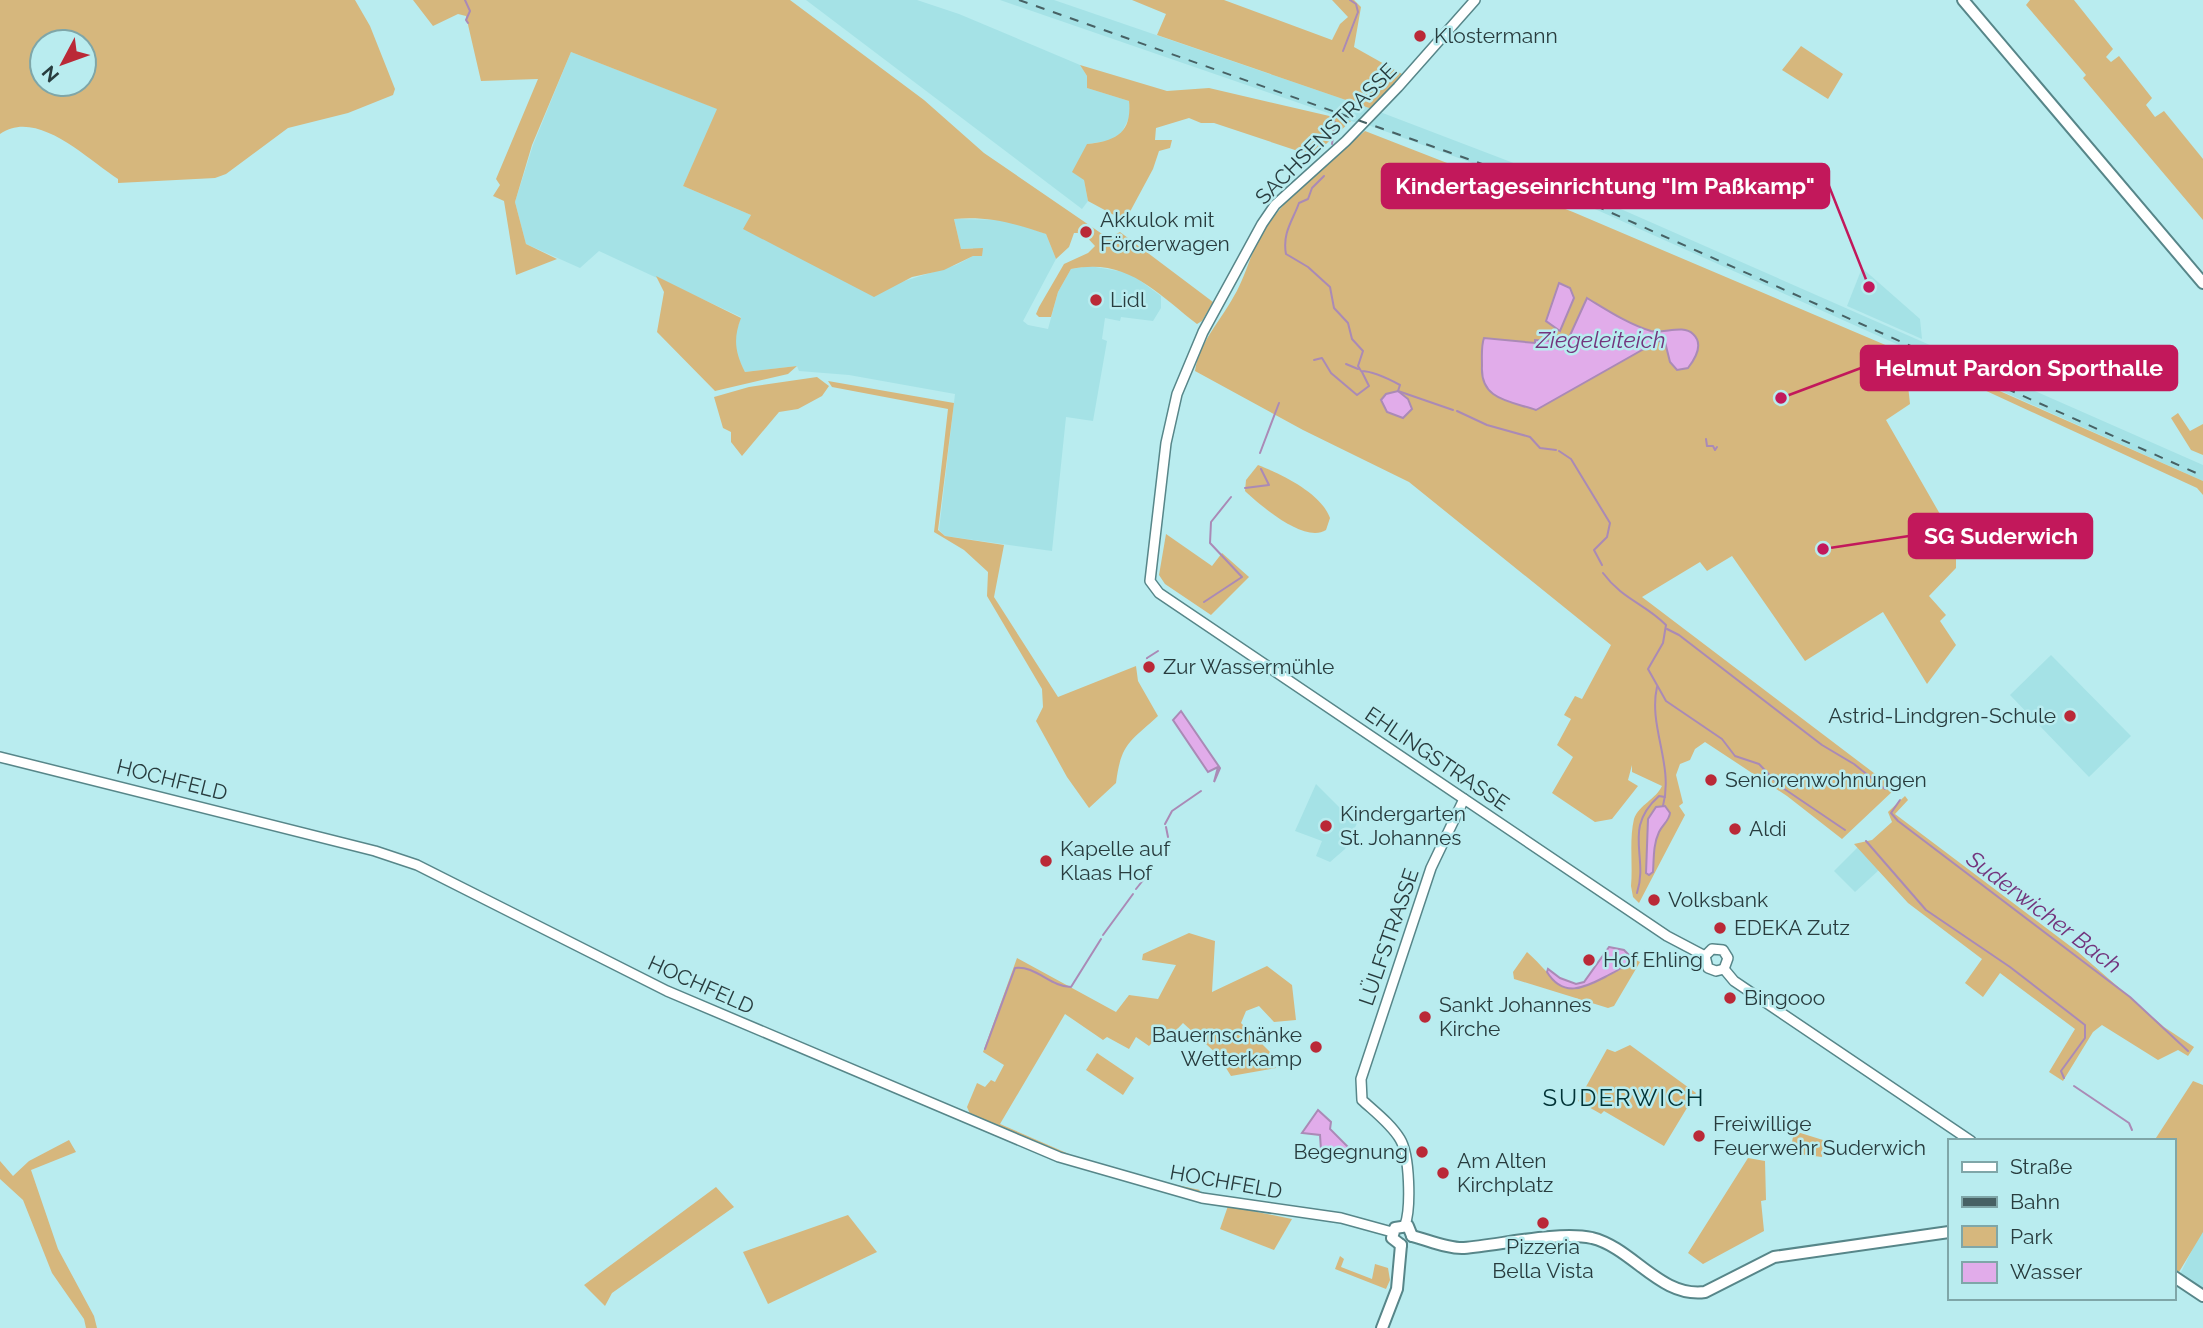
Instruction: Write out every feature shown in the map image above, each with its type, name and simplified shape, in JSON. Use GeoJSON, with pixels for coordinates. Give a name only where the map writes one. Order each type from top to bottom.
{"type":"FeatureCollection","features":[{"type":"Feature","properties":{"kind":"main road"},"geometry":{"type":"LineString","coordinates":[[1963,0],[2203,283]]}},
{"type":"Feature","properties":{"kind":"main road"},"geometry":{"type":"LineString","coordinates":[[1412,1236],[1409,1243],[1401,1245],[1394,1241],[1392,1232],[1397,1226],[1405,1225],[1412,1236],[1463,1248],[1541,1239],[1592,1238],[1608,1244],[1673,1287],[1695,1293],[1705,1292],[1774,1257],[1948,1232]]}},
{"type":"Feature","properties":{"kind":"main road"},"geometry":{"type":"LineString","coordinates":[[1382,1328],[1397,1289],[1401,1245]]}},
{"type":"Feature","properties":{"kind":"main road"},"geometry":{"type":"LineString","coordinates":[[2175,1277],[2203,1296]]}},
{"type":"Feature","properties":{"kind":"street","name":"SACHSENSTRASSE"},"geometry":{"type":"LineString","coordinates":[[1153,587],[1149,576],[1174,406],[1203,332],[1275,205],[1346,141],[1475,0]]}},
{"type":"Feature","properties":{"kind":"street","name":"EHLINGSTRASSE"},"geometry":{"type":"LineString","coordinates":[[1153,587],[1667,936],[1705,957]]}},
{"type":"Feature","properties":{"kind":"street","name":"HOCHFELD"},"geometry":{"type":"LineString","coordinates":[[0,757],[361,847],[417,865],[667,990],[1084,1166],[1202,1198],[1341,1218],[1392,1232]]}},
{"type":"Feature","properties":{"kind":"street","name":"LÜLFSTRASSE"},"geometry":{"type":"LineString","coordinates":[[1405,1225],[1409,1210],[1403,1145],[1395,1132],[1362,1100],[1360,1092],[1369,1048],[1431,868],[1464,799]]}},
{"type":"Feature","properties":{"kind":"street","name":"EHLINGSTRASSE"},"geometry":{"type":"LineString","coordinates":[[1712,949],[1723,950],[1728,958],[1724,969],[1712,970],[1706,965],[1705,957],[1712,949]]}},
{"type":"Feature","properties":{"kind":"street","name":"EHLINGSTRASSE"},"geometry":{"type":"LineString","coordinates":[[1724,969],[1734,981],[1968,1139]]}},
{"type":"Feature","properties":{"kind":"shaded area"},"geometry":{"type":"Polygon","coordinates":[[[806,0],[917,0],[959,14],[1080,65],[1087,76],[1087,88],[1129,101],[1130,116],[1122,132],[1113,140],[1087,144],[1084,180],[1088,201],[1082,209],[806,0]]]}},
{"type":"Feature","properties":{"kind":"shaded area"},"geometry":{"type":"Polygon","coordinates":[[[1000,0],[1054,0],[1372,109],[1359,122],[1354,122],[1000,0]]]}},
{"type":"Feature","properties":{"kind":"shaded area"},"geometry":{"type":"Polygon","coordinates":[[[571,52],[718,109],[683,186],[751,215],[744,229],[901,282],[956,265],[973,256],[973,248],[961,249],[954,219],[1007,220],[1046,234],[1056,259],[1023,321],[1028,325],[1048,329],[1058,292],[1071,269],[1090,266],[1130,273],[1161,296],[1161,308],[1153,321],[1105,318],[1102,339],[1107,341],[1093,421],[1066,417],[1052,551],[945,536],[939,530],[955,394],[849,375],[799,371],[797,366],[745,372],[735,352],[736,332],[741,317],[599,251],[580,268],[526,244],[515,202],[533,145],[571,52]]]}},
{"type":"Feature","properties":{"kind":"shaded area"},"geometry":{"type":"Polygon","coordinates":[[[1380,112],[1532,170],[2203,465],[2203,481],[1577,201],[1368,125],[1380,112]]]}},
{"type":"Feature","properties":{"kind":"shaded area"},"geometry":{"type":"Polygon","coordinates":[[[1862,268],[1920,319],[1922,339],[1847,306],[1862,268]]]}},
{"type":"Feature","properties":{"kind":"shaded area","name":"Astrid-Lindgren-Schule"},"geometry":{"type":"Polygon","coordinates":[[[2051,655],[2131,736],[2089,777],[2010,695],[2051,655]]]}},
{"type":"Feature","properties":{"kind":"shaded area","name":"Kindergarten St. Johannes"},"geometry":{"type":"Polygon","coordinates":[[[1316,784],[1343,811],[1358,821],[1345,849],[1330,862],[1316,856],[1322,841],[1295,831],[1316,784]]]}},
{"type":"Feature","properties":{"kind":"shaded area"},"geometry":{"type":"Polygon","coordinates":[[[1858,847],[1880,869],[1855,892],[1834,871],[1858,847]]]}},
{"type":"Feature","properties":{"kind":"shaded area"},"geometry":{"type":"Polygon","coordinates":[[[2203,1228],[2203,1289],[2180,1274],[2203,1228]]]}},
{"type":"Feature","properties":{"kind":"green space"},"geometry":{"type":"Polygon","coordinates":[[[0,0],[355,0],[370,26],[395,89],[393,95],[348,113],[288,128],[226,174],[215,178],[118,183],[118,179],[61,139],[30,127],[14,128],[0,134],[0,0]]]}},
{"type":"Feature","properties":{"kind":"green space"},"geometry":{"type":"Polygon","coordinates":[[[413,0],[790,0],[924,100],[984,153],[1108,238],[1120,232],[1213,302],[1202,321],[1197,324],[1140,280],[1109,268],[1091,267],[1071,269],[1058,292],[1051,317],[1039,317],[1036,314],[1039,307],[1064,264],[1088,253],[1095,246],[1083,233],[1074,233],[1069,247],[1056,259],[1046,234],[1000,221],[966,218],[954,219],[961,249],[983,248],[982,256],[973,256],[944,270],[912,277],[874,297],[743,229],[751,215],[683,186],[717,109],[571,52],[532,145],[515,202],[526,244],[557,259],[516,275],[504,201],[493,196],[500,185],[496,179],[538,79],[481,81],[466,16],[458,14],[433,26],[413,0]]]}},
{"type":"Feature","properties":{"kind":"green space"},"geometry":{"type":"Polygon","coordinates":[[[1132,0],[1224,0],[1332,40],[1340,24],[1348,17],[1332,0],[1354,0],[1361,7],[1354,47],[1402,74],[1372,109],[1157,35],[1166,14],[1132,0]]]}},
{"type":"Feature","properties":{"kind":"green space"},"geometry":{"type":"Polygon","coordinates":[[[2030,0],[2074,0],[2113,49],[2106,57],[2111,62],[2119,56],[2152,98],[2146,105],[2155,117],[2164,111],[2203,159],[2203,220],[2083,78],[2086,75],[2026,5],[2030,0]]]}},
{"type":"Feature","properties":{"kind":"green space"},"geometry":{"type":"Polygon","coordinates":[[[1801,46],[1843,74],[1828,99],[1782,70],[1801,46]]]}},
{"type":"Feature","properties":{"kind":"green space"},"geometry":{"type":"Polygon","coordinates":[[[1080,65],[1167,91],[1209,88],[1351,121],[1313,156],[1214,123],[1201,123],[1189,118],[1156,128],[1155,140],[1172,140],[1170,148],[1159,151],[1153,169],[1125,221],[1088,201],[1084,180],[1072,172],[1087,144],[1114,138],[1125,128],[1129,112],[1129,101],[1087,88],[1087,76],[1080,65]]]}},
{"type":"Feature","properties":{"kind":"green space"},"geometry":{"type":"Polygon","coordinates":[[[1365,131],[1573,212],[1916,358],[1907,376],[1910,404],[1886,420],[1956,542],[1956,568],[1929,596],[1946,615],[1940,621],[1956,645],[1927,684],[1883,612],[1805,661],[1732,556],[1707,571],[1700,562],[1642,597],[1895,789],[1842,839],[1787,796],[1705,742],[1695,749],[1690,760],[1680,764],[1676,775],[1683,803],[1679,806],[1685,815],[1639,903],[1633,897],[1631,886],[1634,819],[1662,786],[1632,772],[1632,765],[1628,780],[1638,786],[1612,819],[1595,822],[1552,793],[1573,757],[1557,745],[1571,719],[1564,715],[1575,696],[1582,699],[1611,645],[1409,482],[1303,430],[1195,371],[1206,341],[1238,289],[1256,244],[1270,221],[1308,180],[1365,131]]]}},
{"type":"Feature","properties":{"kind":"green space"},"geometry":{"type":"Polygon","coordinates":[[[656,276],[741,318],[736,345],[745,372],[797,366],[788,374],[715,391],[657,332],[664,292],[656,276]]]}},
{"type":"Feature","properties":{"kind":"green space"},"geometry":{"type":"Polygon","coordinates":[[[1932,361],[2203,481],[2203,495],[2197,488],[1982,389],[1932,361]]]}},
{"type":"Feature","properties":{"kind":"green space"},"geometry":{"type":"Polygon","coordinates":[[[817,377],[829,386],[822,396],[798,409],[779,412],[742,456],[731,442],[731,432],[723,428],[714,397],[749,387],[817,377]]]}},
{"type":"Feature","properties":{"kind":"green space"},"geometry":{"type":"Polygon","coordinates":[[[828,381],[954,403],[938,530],[945,536],[1004,545],[994,597],[1058,697],[1136,666],[1138,681],[1158,716],[1128,744],[1121,759],[1116,783],[1089,808],[1067,777],[1036,721],[1043,707],[1042,689],[987,596],[988,572],[964,550],[934,532],[948,409],[832,387],[828,381]]]}},
{"type":"Feature","properties":{"kind":"green space"},"geometry":{"type":"Polygon","coordinates":[[[2178,413],[2190,431],[2203,424],[2203,455],[2191,450],[2171,418],[2178,413]]]}},
{"type":"Feature","properties":{"kind":"green space"},"geometry":{"type":"Polygon","coordinates":[[[1258,465],[1289,479],[1318,500],[1330,518],[1326,530],[1317,533],[1295,528],[1272,514],[1245,491],[1246,480],[1258,465]]]}},
{"type":"Feature","properties":{"kind":"green space"},"geometry":{"type":"Polygon","coordinates":[[[1166,534],[1212,566],[1222,553],[1249,577],[1211,615],[1165,584],[1159,575],[1166,534]]]}},
{"type":"Feature","properties":{"kind":"green space"},"geometry":{"type":"Polygon","coordinates":[[[1905,796],[1908,800],[1895,814],[2078,952],[2164,1027],[2194,1047],[2188,1056],[2178,1050],[2158,1060],[2102,1025],[2093,1032],[2063,1081],[2049,1072],[2075,1029],[2000,973],[1983,997],[1965,983],[1982,959],[1908,903],[1854,844],[1872,840],[1892,822],[1888,812],[1905,796]]]}},
{"type":"Feature","properties":{"kind":"green space"},"geometry":{"type":"Polygon","coordinates":[[[1189,933],[1215,941],[1212,992],[1267,966],[1292,985],[1296,1020],[1274,1022],[1259,1006],[1246,1011],[1241,1023],[1270,1052],[1267,1056],[1276,1068],[1231,1076],[1218,1055],[1183,1023],[1165,1042],[1159,1035],[1149,1046],[1136,1037],[1129,1049],[1107,1037],[1103,1040],[1065,1014],[1000,1124],[1085,1161],[1135,1176],[1200,1190],[1197,1193],[1061,1158],[970,1114],[967,1107],[977,1083],[985,1087],[991,1080],[995,1082],[1004,1065],[983,1052],[1017,958],[1116,1012],[1129,995],[1158,999],[1176,965],[1142,960],[1143,954],[1189,933]]]}},
{"type":"Feature","properties":{"kind":"green space"},"geometry":{"type":"Polygon","coordinates":[[[1527,952],[1551,976],[1568,988],[1620,970],[1632,958],[1640,962],[1614,1006],[1608,1008],[1514,979],[1513,972],[1527,952]]]}},
{"type":"Feature","properties":{"kind":"green space"},"geometry":{"type":"Polygon","coordinates":[[[1630,1045],[1696,1093],[1664,1146],[1604,1111],[1601,1114],[1578,1101],[1607,1049],[1615,1052],[1630,1045]]]}},
{"type":"Feature","properties":{"kind":"green space"},"geometry":{"type":"Polygon","coordinates":[[[1097,1053],[1134,1078],[1123,1095],[1086,1070],[1097,1053]]]}},
{"type":"Feature","properties":{"kind":"green space"},"geometry":{"type":"Polygon","coordinates":[[[2193,1081],[2203,1085],[2203,1232],[2179,1272],[2175,1269],[2175,1139],[2155,1139],[2193,1081]]]}},
{"type":"Feature","properties":{"kind":"green space"},"geometry":{"type":"Polygon","coordinates":[[[1794,1131],[1823,1140],[1822,1157],[1790,1153],[1794,1131]]]}},
{"type":"Feature","properties":{"kind":"green space"},"geometry":{"type":"Polygon","coordinates":[[[69,1140],[76,1152],[31,1170],[58,1249],[94,1316],[97,1328],[86,1328],[84,1319],[52,1273],[23,1200],[0,1179],[0,1161],[13,1176],[29,1161],[69,1140]]]}},
{"type":"Feature","properties":{"kind":"green space"},"geometry":{"type":"Polygon","coordinates":[[[1748,1158],[1765,1161],[1766,1200],[1761,1201],[1764,1231],[1703,1264],[1688,1253],[1748,1158]]]}},
{"type":"Feature","properties":{"kind":"green space"},"geometry":{"type":"Polygon","coordinates":[[[716,1187],[734,1207],[612,1293],[605,1306],[584,1285],[716,1187]]]}},
{"type":"Feature","properties":{"kind":"green space"},"geometry":{"type":"Polygon","coordinates":[[[1228,1206],[1292,1219],[1274,1250],[1220,1229],[1228,1206]]]}},
{"type":"Feature","properties":{"kind":"green space"},"geometry":{"type":"Polygon","coordinates":[[[848,1215],[877,1252],[768,1304],[743,1252],[848,1215]]]}},
{"type":"Feature","properties":{"kind":"green space"},"geometry":{"type":"Polygon","coordinates":[[[1340,1256],[1344,1259],[1341,1267],[1372,1279],[1375,1264],[1388,1268],[1390,1280],[1386,1289],[1335,1269],[1340,1256]]]}},
{"type":"Feature","properties":{"kind":"water"},"geometry":{"type":"Polygon","coordinates":[[[1559,283],[1570,288],[1574,298],[1560,331],[1546,321],[1559,283]]]}},
{"type":"Feature","properties":{"kind":"water","name":"Ziegeleiteich"},"geometry":{"type":"Polygon","coordinates":[[[1587,298],[1626,321],[1651,331],[1689,331],[1696,338],[1698,347],[1688,368],[1677,370],[1670,362],[1665,342],[1658,341],[1536,410],[1507,401],[1491,392],[1483,377],[1484,338],[1535,343],[1535,340],[1567,342],[1587,298]]]}},
{"type":"Feature","properties":{"kind":"water"},"geometry":{"type":"Polygon","coordinates":[[[1398,391],[1408,399],[1412,409],[1403,418],[1387,412],[1381,400],[1386,394],[1398,391]]]}},
{"type":"Feature","properties":{"kind":"water"},"geometry":{"type":"Polygon","coordinates":[[[1181,711],[1220,768],[1214,782],[1218,767],[1208,772],[1173,720],[1181,711]]]}},
{"type":"Feature","properties":{"kind":"water"},"geometry":{"type":"Polygon","coordinates":[[[1665,806],[1670,813],[1657,837],[1653,872],[1649,875],[1646,873],[1648,819],[1656,807],[1665,806]]]}},
{"type":"Feature","properties":{"kind":"water"},"geometry":{"type":"Polygon","coordinates":[[[1609,947],[1624,950],[1632,958],[1620,969],[1589,985],[1567,988],[1553,980],[1547,972],[1548,969],[1560,978],[1576,984],[1584,982],[1609,947]]]}},
{"type":"Feature","properties":{"kind":"water"},"geometry":{"type":"Polygon","coordinates":[[[1318,1110],[1331,1122],[1330,1129],[1348,1147],[1346,1153],[1321,1150],[1320,1135],[1302,1133],[1318,1110]]]}},
{"type":"Feature","properties":{"kind":"waterway"},"geometry":{"type":"LineString","coordinates":[[465,0],[470,11],[466,20],[468,23]]}},
{"type":"Feature","properties":{"kind":"waterway","name":"Suderwicher Bach"},"geometry":{"type":"LineString","coordinates":[[1343,51],[1358,12],[1356,4],[1350,0]]}},
{"type":"Feature","properties":{"kind":"waterway"},"geometry":{"type":"LineString","coordinates":[[1332,144],[1335,122]]}},
{"type":"Feature","properties":{"kind":"waterway"},"geometry":{"type":"LineString","coordinates":[[1324,176],[1312,188],[1308,199],[1299,203],[1287,233],[1286,254],[1308,267],[1330,287],[1334,308],[1348,323],[1352,339],[1363,351],[1358,366],[1361,371],[1400,385],[1398,391],[1453,410]]}},
{"type":"Feature","properties":{"kind":"waterway"},"geometry":{"type":"LineString","coordinates":[[1314,360],[1322,358],[1331,373],[1357,395],[1369,386],[1362,372]]}},
{"type":"Feature","properties":{"kind":"waterway"},"geometry":{"type":"LineString","coordinates":[[1346,364],[1358,369]]}},
{"type":"Feature","properties":{"kind":"waterway"},"geometry":{"type":"LineString","coordinates":[[1260,453],[1279,403]]}},
{"type":"Feature","properties":{"kind":"waterway","name":"Suderwicher Bach"},"geometry":{"type":"LineString","coordinates":[[1457,411],[1487,425],[1530,437],[1540,448],[1556,450]]}},
{"type":"Feature","properties":{"kind":"waterway"},"geometry":{"type":"LineString","coordinates":[[1706,439],[1707,446],[1713,446],[1715,450],[1717,447]]}},
{"type":"Feature","properties":{"kind":"waterway","name":"Suderwicher Bach"},"geometry":{"type":"LineString","coordinates":[[1559,451],[1571,459],[1610,523],[1607,537],[1594,550],[1602,565]]}},
{"type":"Feature","properties":{"kind":"waterway"},"geometry":{"type":"LineString","coordinates":[[1245,488],[1269,485],[1261,469]]}},
{"type":"Feature","properties":{"kind":"waterway"},"geometry":{"type":"LineString","coordinates":[[1204,602],[1242,577],[1210,543],[1211,522],[1231,497]]}},
{"type":"Feature","properties":{"kind":"waterway","name":"Suderwicher Bach"},"geometry":{"type":"LineString","coordinates":[[1603,573],[1626,596],[1666,625],[1663,643],[1648,669],[1666,701],[1722,739],[1735,756],[1759,764],[1780,786],[1845,830]]}},
{"type":"Feature","properties":{"kind":"waterway","name":"Suderwicher Bach"},"geometry":{"type":"LineString","coordinates":[[1667,629],[1679,635],[1822,745],[1854,764],[1885,789]]}},
{"type":"Feature","properties":{"kind":"waterway"},"geometry":{"type":"LineString","coordinates":[[1146,673],[1147,658],[1158,651]]}},
{"type":"Feature","properties":{"kind":"waterway"},"geometry":{"type":"LineString","coordinates":[[1657,687],[1656,716],[1666,791],[1663,806]]}},
{"type":"Feature","properties":{"kind":"waterway"},"geometry":{"type":"LineString","coordinates":[[1165,824],[1172,811],[1201,791]]}},
{"type":"Feature","properties":{"kind":"waterway"},"geometry":{"type":"LineString","coordinates":[[1637,893],[1640,880],[1639,831],[1642,820],[1659,796],[1665,797]]}},
{"type":"Feature","properties":{"kind":"waterway","name":"Suderwicher Bach"},"geometry":{"type":"LineString","coordinates":[[1900,800],[1891,813],[1898,821],[2130,997],[2188,1051]]}},
{"type":"Feature","properties":{"kind":"waterway"},"geometry":{"type":"LineString","coordinates":[[1166,827],[1168,837]]}},
{"type":"Feature","properties":{"kind":"waterway","name":"Suderwicher Bach"},"geometry":{"type":"LineString","coordinates":[[1866,841],[1926,910],[2010,967],[2085,1025],[2085,1038],[2061,1071],[2064,1078]]}},
{"type":"Feature","properties":{"kind":"waterway"},"geometry":{"type":"LineString","coordinates":[[1136,889],[1148,874]]}},
{"type":"Feature","properties":{"kind":"waterway"},"geometry":{"type":"LineString","coordinates":[[1103,935],[1133,894]]}},
{"type":"Feature","properties":{"kind":"waterway"},"geometry":{"type":"LineString","coordinates":[[985,1049],[1015,968],[1029,970],[1057,984],[1071,987],[1101,939]]}},
{"type":"Feature","properties":{"kind":"waterway","name":"Suderwicher Bach"},"geometry":{"type":"LineString","coordinates":[[2074,1086],[2129,1123],[2132,1130]]}},
{"type":"Feature","properties":{"kind":"railway"},"geometry":{"type":"LineString","coordinates":[[1019,0],[1578,198],[2203,476]]}},
{"type":"Feature","properties":{"kind":"place","name":"Klostermann"},"geometry":{"type":"Point","coordinates":[1420,36]}},
{"type":"Feature","properties":{"kind":"place","name":"Akkulok mit Förderwagen"},"geometry":{"type":"Point","coordinates":[1086,232]}},
{"type":"Feature","properties":{"kind":"place","name":"Kindertageseinrichtung \"Im Paßkamp\""},"geometry":{"type":"Point","coordinates":[1869,287]}},
{"type":"Feature","properties":{"kind":"place","name":"Lidl"},"geometry":{"type":"Point","coordinates":[1096,300]}},
{"type":"Feature","properties":{"kind":"place","name":"Helmut Pardon Sporthalle"},"geometry":{"type":"Point","coordinates":[1781,398]}},
{"type":"Feature","properties":{"kind":"place","name":"SG Suderwich"},"geometry":{"type":"Point","coordinates":[1823,549]}},
{"type":"Feature","properties":{"kind":"place","name":"Zur Wassermühle"},"geometry":{"type":"Point","coordinates":[1149,667]}},
{"type":"Feature","properties":{"kind":"place","name":"Astrid-Lindgren-Schule"},"geometry":{"type":"Point","coordinates":[2070,716]}},
{"type":"Feature","properties":{"kind":"place","name":"Seniorenwohnungen"},"geometry":{"type":"Point","coordinates":[1711,780]}},
{"type":"Feature","properties":{"kind":"place","name":"Kindergarten St. Johannes"},"geometry":{"type":"Point","coordinates":[1326,826]}},
{"type":"Feature","properties":{"kind":"place","name":"Aldi"},"geometry":{"type":"Point","coordinates":[1735,829]}},
{"type":"Feature","properties":{"kind":"place","name":"Kapelle auf Klaas Hof"},"geometry":{"type":"Point","coordinates":[1046,861]}},
{"type":"Feature","properties":{"kind":"place","name":"Volksbank"},"geometry":{"type":"Point","coordinates":[1654,900]}},
{"type":"Feature","properties":{"kind":"place","name":"EDEKA Zutz"},"geometry":{"type":"Point","coordinates":[1720,928]}},
{"type":"Feature","properties":{"kind":"place","name":"Hof Ehling"},"geometry":{"type":"Point","coordinates":[1589,960]}},
{"type":"Feature","properties":{"kind":"place","name":"Bingooo"},"geometry":{"type":"Point","coordinates":[1730,998]}},
{"type":"Feature","properties":{"kind":"place","name":"Sankt Johannes Kirche"},"geometry":{"type":"Point","coordinates":[1425,1017]}},
{"type":"Feature","properties":{"kind":"place","name":"Bauernschänke Wetterkamp"},"geometry":{"type":"Point","coordinates":[1316,1047]}},
{"type":"Feature","properties":{"kind":"place","name":"Freiwillige Feuerwehr Suderwich"},"geometry":{"type":"Point","coordinates":[1699,1136]}},
{"type":"Feature","properties":{"kind":"place","name":"Begegnung"},"geometry":{"type":"Point","coordinates":[1422,1152]}},
{"type":"Feature","properties":{"kind":"place","name":"Am Alten Kirchplatz"},"geometry":{"type":"Point","coordinates":[1443,1173]}},
{"type":"Feature","properties":{"kind":"place","name":"Pizzeria Bella Vista"},"geometry":{"type":"Point","coordinates":[1543,1223]}},
{"type":"Feature","properties":{"kind":"district","name":"SUDERWICH"},"geometry":{"type":"Point","coordinates":[1624,1098]}}]}
